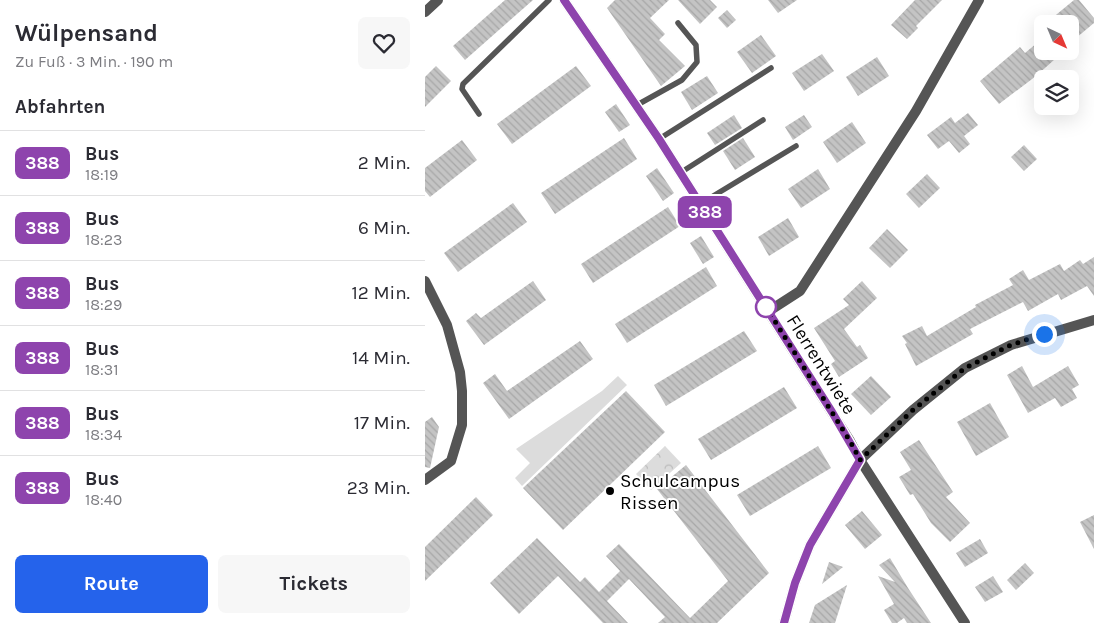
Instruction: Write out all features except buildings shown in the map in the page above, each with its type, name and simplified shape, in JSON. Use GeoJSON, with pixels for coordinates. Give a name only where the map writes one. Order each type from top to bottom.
{"type":"FeatureCollection","features":[{"type":"Feature","properties":{"kind":"street"},"geometry":{"type":"LineString","coordinates":[[425,12],[437,0]]}},
{"type":"Feature","properties":{"kind":"street"},"geometry":{"type":"LineString","coordinates":[[769,311],[800,291],[916,111],[979,0]]}},
{"type":"Feature","properties":{"kind":"street","name":"Flerrentwiete"},"geometry":{"type":"LineString","coordinates":[[567,1],[659,139],[750,285],[769,311],[860,460],[965,623]]}},
{"type":"Feature","properties":{"kind":"street"},"geometry":{"type":"LineString","coordinates":[[425,281],[447,325],[460,372],[462,425],[451,461],[425,480]]}},
{"type":"Feature","properties":{"kind":"street"},"geometry":{"type":"LineString","coordinates":[[784,623],[795,583],[810,545],[860,460],[913,410],[965,368],[1011,345],[1094,320]]}},
{"type":"Feature","properties":{"kind":"lane"},"geometry":{"type":"LineString","coordinates":[[479,114],[462,89],[463,84],[549,0]]}},
{"type":"Feature","properties":{"kind":"lane"},"geometry":{"type":"LineString","coordinates":[[637,105],[682,80],[697,62],[696,44],[678,23]]}},
{"type":"Feature","properties":{"kind":"lane"},"geometry":{"type":"LineString","coordinates":[[659,139],[771,68]]}},
{"type":"Feature","properties":{"kind":"lane"},"geometry":{"type":"LineString","coordinates":[[680,173],[763,120]]}},
{"type":"Feature","properties":{"kind":"lane"},"geometry":{"type":"LineString","coordinates":[[700,204],[796,146]]}},
{"type":"Feature","properties":{"kind":"green space"},"geometry":{"type":"Polygon","coordinates":[[[618,376],[627,385],[522,486],[515,478],[530,463],[516,449],[602,391],[618,376]]]}},
{"type":"Feature","properties":{"kind":"green space"},"geometry":{"type":"Polygon","coordinates":[[[665,446],[681,463],[651,490],[636,474],[665,446]]]}},
{"type":"Feature","properties":{"kind":"bus line","name":"388"},"geometry":{"type":"LineString","coordinates":[[564,0],[659,139],[750,285],[769,311],[860,460],[810,545],[800,567],[784,623]]}},
{"type":"Feature","properties":{"kind":"place","name":"Schulcampus Rissen"},"geometry":{"type":"Point","coordinates":[610,491]}},
{"type":"Feature","properties":{"kind":"route"},"geometry":{"type":"LineString","coordinates":[[766,307],[860,460],[913,410],[965,368],[1011,345],[1044,334]]}}]}
